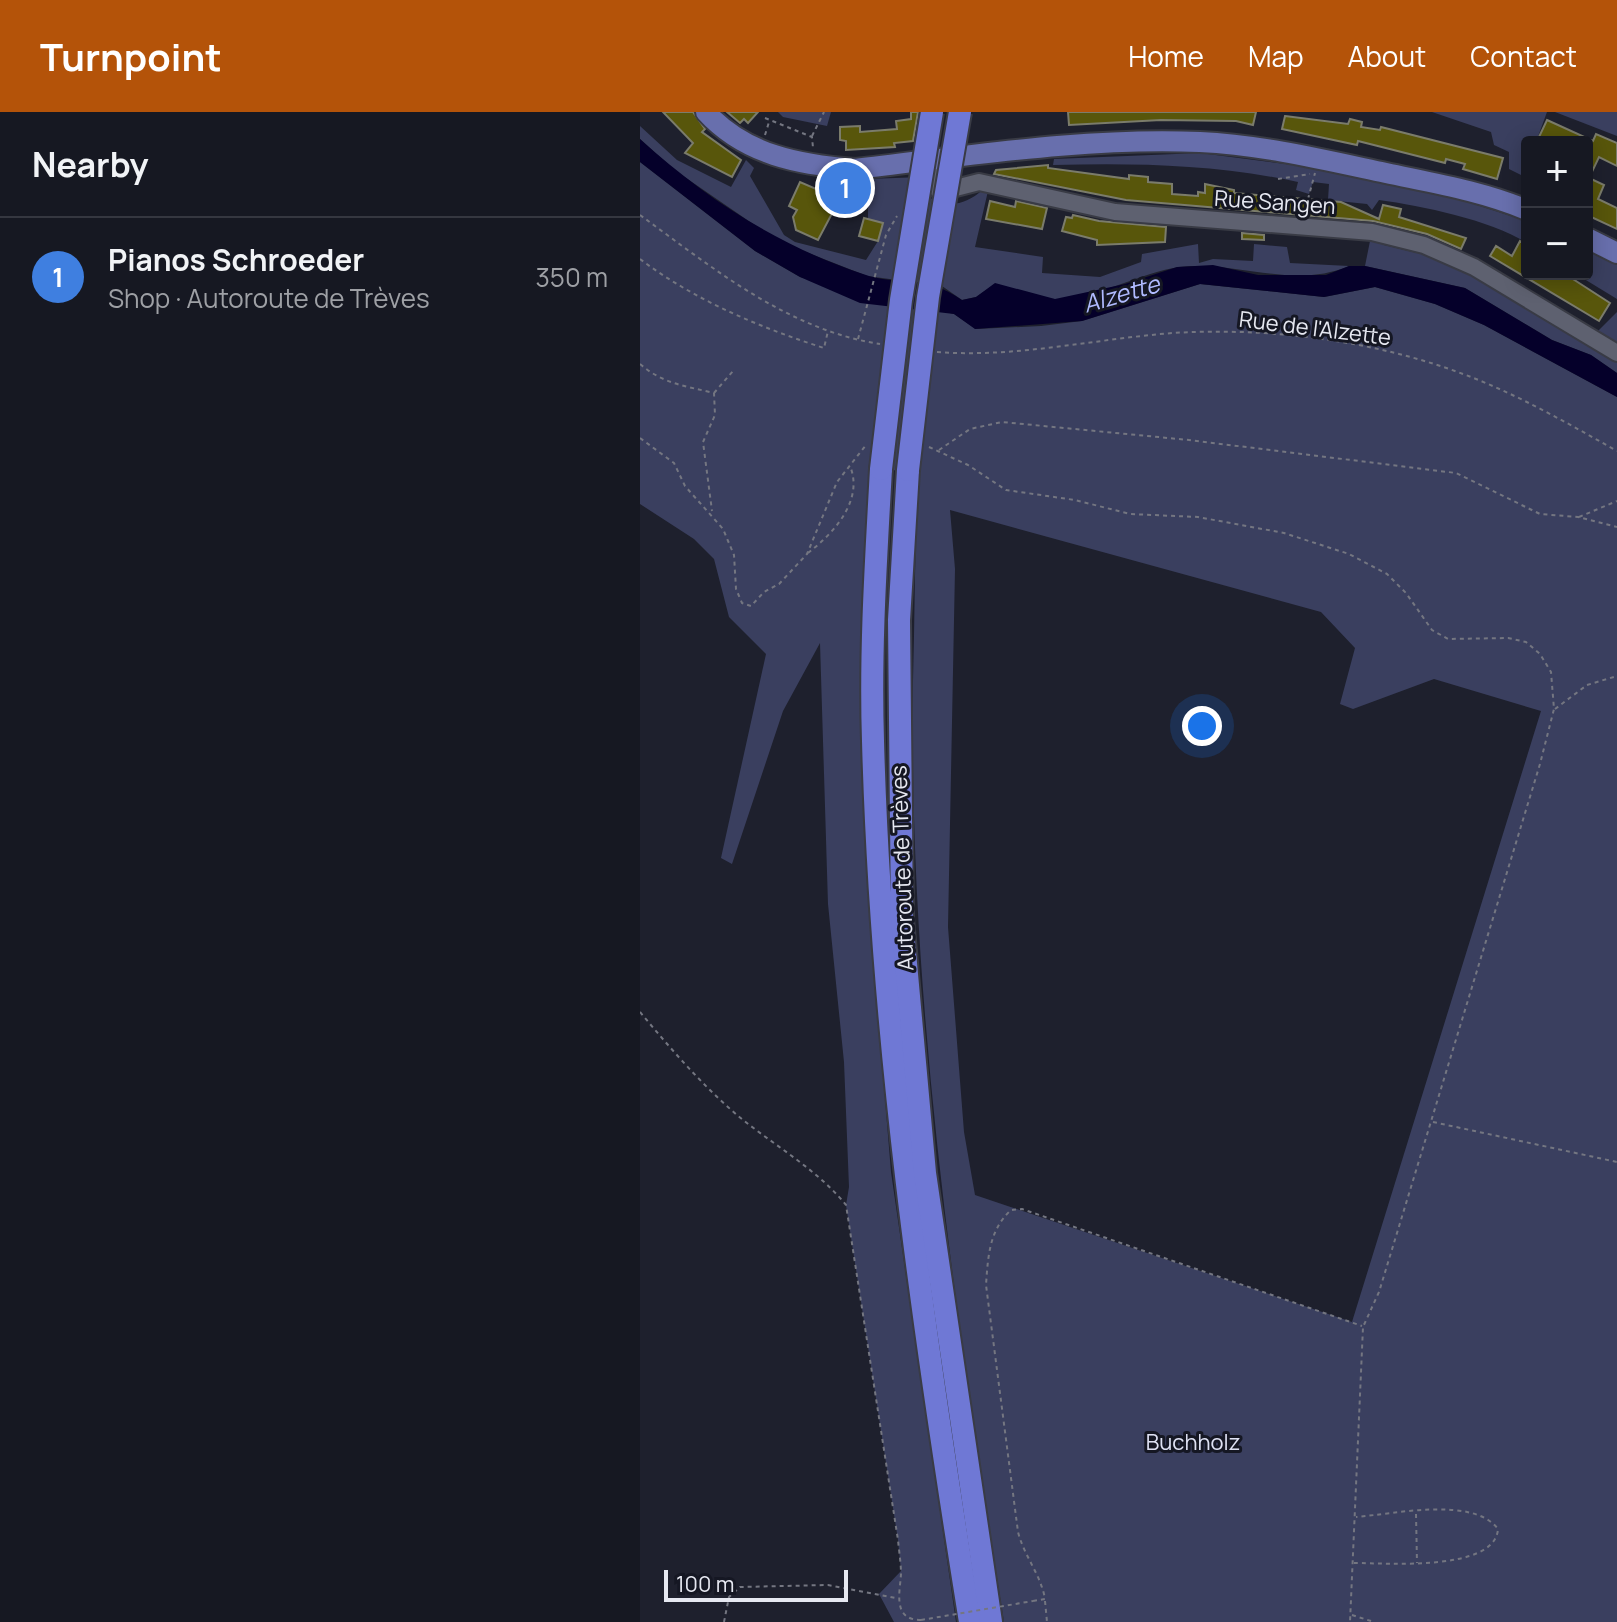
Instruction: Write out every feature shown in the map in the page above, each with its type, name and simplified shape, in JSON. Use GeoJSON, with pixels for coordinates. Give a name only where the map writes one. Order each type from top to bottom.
{"type":"FeatureCollection","features":[{"type":"Feature","properties":{"kind":"highway","name":"Autoroute de Trèves"},"geometry":{"type":"LineString","coordinates":[[932,112],[901,300],[881,469],[873,662],[880,916],[904,1171],[970,1622]]}},
{"type":"Feature","properties":{"kind":"highway","name":"Autoroute de Trèves"},"geometry":{"type":"LineString","coordinates":[[960,112],[928,297],[908,470],[899,620],[902,919],[925,1173],[991,1622]]}},
{"type":"Feature","properties":{"kind":"main road"},"geometry":{"type":"LineString","coordinates":[[706,112],[760,151],[793,162],[855,169],[1125,142],[1203,142],[1255,147],[1318,159],[1462,189],[1521,208]]}},
{"type":"Feature","properties":{"kind":"main road"},"geometry":{"type":"LineString","coordinates":[[1593,241],[1617,253]]}},
{"type":"Feature","properties":{"kind":"street"},"geometry":{"type":"LineString","coordinates":[[932,112],[933,160]]}},
{"type":"Feature","properties":{"kind":"street","name":"Rue Sangen"},"geometry":{"type":"LineString","coordinates":[[933,160],[931,182],[940,192],[979,182],[1115,212],[1372,232],[1424,245],[1483,271],[1617,353]]}},
{"type":"Feature","properties":{"kind":"path"},"geometry":{"type":"LineString","coordinates":[[812,152],[812,137],[824,112]]}},
{"type":"Feature","properties":{"kind":"path"},"geometry":{"type":"LineString","coordinates":[[765,118],[812,137]]}},
{"type":"Feature","properties":{"kind":"path"},"geometry":{"type":"LineString","coordinates":[[764,138],[770,121]]}},
{"type":"Feature","properties":{"kind":"path"},"geometry":{"type":"LineString","coordinates":[[1278,179],[1315,171],[1308,199]]}},
{"type":"Feature","properties":{"kind":"path"},"geometry":{"type":"LineString","coordinates":[[640,215],[725,277],[828,331],[884,344]]}},
{"type":"Feature","properties":{"kind":"path"},"geometry":{"type":"LineString","coordinates":[[857,340],[886,235]]}},
{"type":"Feature","properties":{"kind":"path"},"geometry":{"type":"LineString","coordinates":[[640,259],[675,285],[788,335],[824,348],[828,331]]}},
{"type":"Feature","properties":{"kind":"path","name":"Rue de l'Alzette"},"geometry":{"type":"LineString","coordinates":[[924,350],[960,354],[1033,350],[1173,333],[1260,333],[1328,341],[1398,354],[1469,376],[1527,401],[1617,451]]}},
{"type":"Feature","properties":{"kind":"path"},"geometry":{"type":"LineString","coordinates":[[640,364],[667,382],[689,390],[714,393]]}},
{"type":"Feature","properties":{"kind":"path"},"geometry":{"type":"LineString","coordinates":[[712,513],[703,442],[715,415],[714,393],[733,371]]}},
{"type":"Feature","properties":{"kind":"path"},"geometry":{"type":"LineString","coordinates":[[1350,1622],[1363,1327],[1379,1292],[1432,1121],[1554,709],[1551,672],[1540,654],[1526,642],[1508,638],[1448,639],[1432,630],[1406,593],[1387,574],[1349,554],[1256,527],[1198,517],[1130,514],[1075,500],[1006,490],[939,451],[970,429],[1002,422],[1189,440],[1456,473],[1540,514],[1578,517],[1617,527]]}},
{"type":"Feature","properties":{"kind":"path"},"geometry":{"type":"LineString","coordinates":[[640,438],[674,463],[685,486],[712,513],[734,555],[736,589],[742,603],[751,606],[824,540],[847,512],[854,488],[850,465]]}},
{"type":"Feature","properties":{"kind":"path"},"geometry":{"type":"LineString","coordinates":[[807,554],[837,482],[874,438]]}},
{"type":"Feature","properties":{"kind":"path"},"geometry":{"type":"LineString","coordinates":[[1578,517],[1617,501]]}},
{"type":"Feature","properties":{"kind":"path"},"geometry":{"type":"LineString","coordinates":[[1554,709],[1587,685],[1617,676]]}},
{"type":"Feature","properties":{"kind":"path"},"geometry":{"type":"LineString","coordinates":[[640,1012],[707,1087],[785,1153],[830,1185],[846,1205],[898,1540],[901,1571],[896,1598],[904,1614],[912,1620],[921,1620],[1045,1599]]}},
{"type":"Feature","properties":{"kind":"path"},"geometry":{"type":"LineString","coordinates":[[1432,1121],[1617,1162]]}},
{"type":"Feature","properties":{"kind":"path"},"geometry":{"type":"LineString","coordinates":[[1047,1622],[1042,1585],[1023,1551],[1018,1532],[986,1285],[988,1249],[998,1225],[1011,1210],[1022,1209],[1363,1327]]}},
{"type":"Feature","properties":{"kind":"path"},"geometry":{"type":"LineString","coordinates":[[1353,1563],[1417,1563],[1473,1557],[1490,1547],[1497,1538],[1498,1529],[1491,1520],[1462,1509],[1354,1517]]}},
{"type":"Feature","properties":{"kind":"path"},"geometry":{"type":"LineString","coordinates":[[1416,1513],[1417,1563]]}},
{"type":"Feature","properties":{"kind":"path"},"geometry":{"type":"LineString","coordinates":[[724,1622],[729,1597],[740,1587],[828,1585],[896,1598]]}},
{"type":"Feature","properties":{"kind":"path"},"geometry":{"type":"LineString","coordinates":[[1350,1615],[1374,1622]]}},
{"type":"Feature","properties":{"kind":"green space"},"geometry":{"type":"Polygon","coordinates":[[[778,112],[831,112],[827,126],[783,117],[778,112]]]}},
{"type":"Feature","properties":{"kind":"green space"},"geometry":{"type":"Polygon","coordinates":[[[1432,112],[1547,112],[1538,136],[1521,136],[1521,175],[1509,169],[1509,152],[1494,145],[1491,132],[1432,112]]]}},
{"type":"Feature","properties":{"kind":"green space"},"geometry":{"type":"Polygon","coordinates":[[[1555,112],[1617,112],[1617,136],[1555,112]]]}},
{"type":"Feature","properties":{"kind":"green space"},"geometry":{"type":"Polygon","coordinates":[[[640,126],[677,160],[731,187],[746,160],[754,168],[750,176],[784,235],[795,242],[866,260],[878,241],[883,223],[868,219],[868,179],[922,177],[927,196],[942,203],[956,204],[983,190],[988,191],[975,247],[1043,257],[1042,273],[1100,277],[1141,262],[1142,254],[1198,244],[1199,263],[1213,259],[1253,261],[1254,244],[1287,247],[1290,263],[1349,266],[1328,273],[1307,275],[1222,267],[1179,267],[1085,296],[1040,297],[995,284],[976,297],[962,300],[942,286],[867,276],[778,241],[673,169],[640,139],[640,126]]]}},
{"type":"Feature","properties":{"kind":"green space"},"geometry":{"type":"Polygon","coordinates":[[[1200,153],[1316,168],[1458,199],[1521,219],[1521,240],[1494,227],[1435,210],[1379,200],[1372,210],[1367,204],[1328,200],[1329,184],[1313,182],[1309,194],[1296,190],[1298,182],[1236,171],[1144,165],[1053,165],[1054,159],[1200,153]]]}},
{"type":"Feature","properties":{"kind":"green space","name":"Buchholz"},"geometry":{"type":"Polygon","coordinates":[[[640,162],[755,251],[800,277],[954,314],[976,329],[1082,321],[1200,284],[1324,297],[1375,287],[1435,304],[1484,325],[1617,397],[1617,1622],[1004,1622],[950,1254],[924,1007],[913,760],[920,473],[873,468],[862,617],[862,738],[870,915],[891,1172],[956,1622],[894,1622],[879,1594],[901,1571],[898,1540],[846,1205],[849,1187],[844,1062],[828,904],[820,643],[783,711],[732,864],[721,858],[766,654],[729,617],[714,559],[694,539],[640,504],[640,162]],[[950,510],[955,569],[948,927],[964,1132],[975,1195],[1352,1322],[1541,711],[1434,679],[1353,709],[1340,704],[1355,648],[1321,612],[950,510]]]}},
{"type":"Feature","properties":{"kind":"green space"},"geometry":{"type":"Polygon","coordinates":[[[1371,236],[1385,239],[1384,245],[1417,253],[1422,248],[1591,338],[1617,312],[1617,373],[1591,355],[1552,340],[1465,288],[1365,266],[1371,236]]]}},
{"type":"Feature","properties":{"kind":"green space"},"geometry":{"type":"Polygon","coordinates":[[[1593,252],[1617,265],[1617,299],[1586,280],[1593,280],[1593,252]]]}},
{"type":"Feature","properties":{"kind":"water","name":"Alzette"},"geometry":{"type":"Polygon","coordinates":[[[640,139],[717,201],[773,235],[832,263],[876,278],[936,286],[962,300],[976,297],[995,283],[1055,299],[1125,284],[1177,267],[1213,265],[1258,275],[1326,275],[1349,266],[1365,266],[1465,288],[1552,340],[1591,355],[1617,373],[1617,397],[1484,325],[1435,304],[1375,287],[1324,297],[1200,284],[1082,321],[975,329],[954,314],[860,303],[800,277],[755,251],[640,162],[640,139]]]}},
{"type":"Feature","properties":{"kind":"building"},"geometry":{"type":"Polygon","coordinates":[[[663,112],[693,112],[705,129],[702,132],[741,160],[732,177],[685,153],[693,143],[663,112]]]}},
{"type":"Feature","properties":{"kind":"building"},"geometry":{"type":"Polygon","coordinates":[[[727,112],[758,112],[748,123],[744,119],[740,123],[727,112]]]}},
{"type":"Feature","properties":{"kind":"building"},"geometry":{"type":"Polygon","coordinates":[[[911,112],[918,112],[913,141],[894,143],[895,147],[846,150],[846,141],[840,140],[840,127],[860,126],[860,132],[897,129],[896,121],[911,119],[911,112]]]}},
{"type":"Feature","properties":{"kind":"building"},"geometry":{"type":"Polygon","coordinates":[[[1068,112],[1256,112],[1253,125],[1236,121],[1161,120],[1069,125],[1068,112]]]}},
{"type":"Feature","properties":{"kind":"building"},"geometry":{"type":"Polygon","coordinates":[[[1285,116],[1348,124],[1350,119],[1362,122],[1361,127],[1380,130],[1381,127],[1503,158],[1497,179],[1463,169],[1465,164],[1446,159],[1445,163],[1358,141],[1357,145],[1282,129],[1285,116]]]}},
{"type":"Feature","properties":{"kind":"building"},"geometry":{"type":"Polygon","coordinates":[[[1547,120],[1582,136],[1539,136],[1547,120]]]}},
{"type":"Feature","properties":{"kind":"building"},"geometry":{"type":"Polygon","coordinates":[[[1596,134],[1617,143],[1617,166],[1599,157],[1593,170],[1593,141],[1596,134]]]}},
{"type":"Feature","properties":{"kind":"building"},"geometry":{"type":"Polygon","coordinates":[[[1048,165],[1048,168],[1129,179],[1129,175],[1148,177],[1148,182],[1172,184],[1172,194],[1198,196],[1198,192],[1205,193],[1205,184],[1234,190],[1234,193],[1341,202],[1379,219],[1383,205],[1401,209],[1399,217],[1466,238],[1461,249],[1427,234],[1373,221],[1126,200],[994,174],[996,170],[1048,165]]]}},
{"type":"Feature","properties":{"kind":"building"},"geometry":{"type":"Polygon","coordinates":[[[837,180],[854,182],[853,204],[837,204],[818,240],[796,230],[793,217],[797,210],[789,206],[800,182],[837,198],[837,180]]]}},
{"type":"Feature","properties":{"kind":"building"},"geometry":{"type":"Polygon","coordinates":[[[1593,180],[1604,185],[1598,199],[1617,208],[1617,229],[1593,218],[1593,180]]]}},
{"type":"Feature","properties":{"kind":"building"},"geometry":{"type":"Polygon","coordinates":[[[990,201],[1015,207],[1016,201],[1047,208],[1042,229],[986,219],[990,201]]]}},
{"type":"Feature","properties":{"kind":"building"},"geometry":{"type":"Polygon","coordinates":[[[1073,215],[1099,221],[1166,227],[1165,242],[1097,245],[1097,240],[1062,231],[1066,217],[1072,218],[1073,215]]]}},
{"type":"Feature","properties":{"kind":"building"},"geometry":{"type":"Polygon","coordinates":[[[864,218],[883,223],[878,241],[859,236],[864,218]]]}},
{"type":"Feature","properties":{"kind":"building"},"geometry":{"type":"Polygon","coordinates":[[[1242,233],[1264,235],[1264,240],[1242,239],[1242,233]]]}},
{"type":"Feature","properties":{"kind":"building"},"geometry":{"type":"Polygon","coordinates":[[[1521,242],[1521,274],[1490,256],[1496,246],[1512,256],[1521,242]]]}},
{"type":"Feature","properties":{"kind":"building"},"geometry":{"type":"Polygon","coordinates":[[[1530,280],[1574,280],[1610,303],[1599,321],[1530,280]]]}},
{"type":"Feature","properties":{"kind":"place","name":"Pianos Schroeder"},"geometry":{"type":"Point","coordinates":[845,188]}}]}
